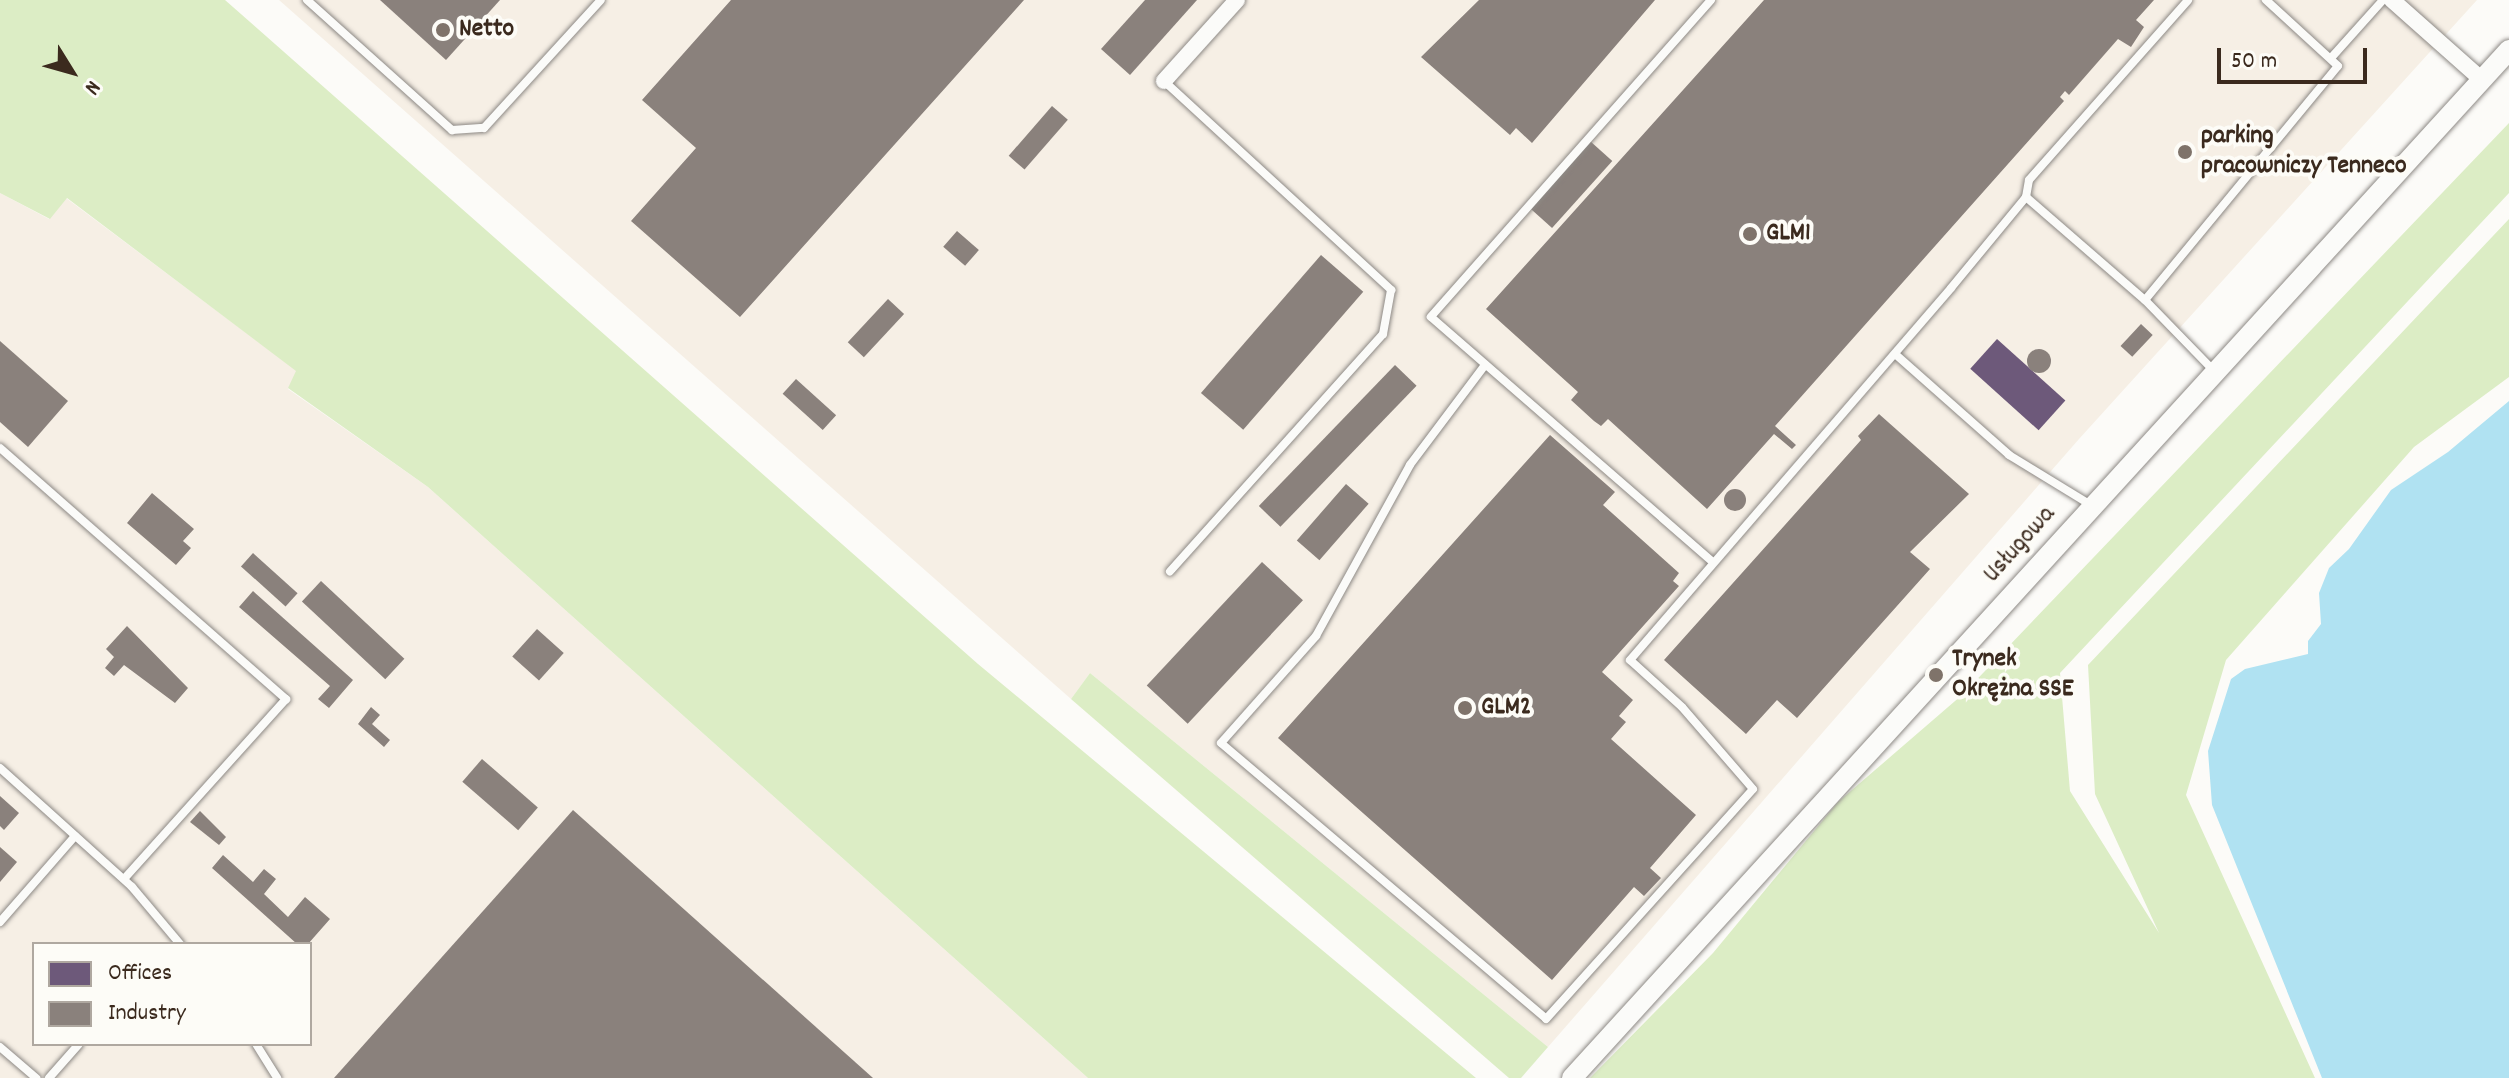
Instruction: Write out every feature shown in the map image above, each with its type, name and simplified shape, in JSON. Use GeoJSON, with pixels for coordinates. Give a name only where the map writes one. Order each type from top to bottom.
{"type":"FeatureCollection","features":[{"type":"Feature","properties":{"kind":"street"},"geometry":{"type":"LineString","coordinates":[[1164,81],[1237,0]]}},
{"type":"Feature","properties":{"kind":"street"},"geometry":{"type":"LineString","coordinates":[[2392,0],[2481,79]]}},
{"type":"Feature","properties":{"kind":"street","name":"Usługowa"},"geometry":{"type":"LineString","coordinates":[[1572,1078],[2213,370],[2509,50]]}},
{"type":"Feature","properties":{"kind":"lane"},"geometry":{"type":"LineString","coordinates":[[307,0],[452,130],[484,128],[601,0]]}},
{"type":"Feature","properties":{"kind":"lane"},"geometry":{"type":"LineString","coordinates":[[1711,0],[1431,317],[1711,560]]}},
{"type":"Feature","properties":{"kind":"lane"},"geometry":{"type":"LineString","coordinates":[[1485,365],[1410,465],[1316,636],[1221,743],[1546,1019],[1753,789],[1682,707],[1630,660],[1711,560],[1895,354],[2026,197],[2029,180],[2188,0]]}},
{"type":"Feature","properties":{"kind":"lane"},"geometry":{"type":"LineString","coordinates":[[2145,300],[2338,66],[2266,0]]}},
{"type":"Feature","properties":{"kind":"lane"},"geometry":{"type":"LineString","coordinates":[[2331,58],[2383,0]]}},
{"type":"Feature","properties":{"kind":"lane"},"geometry":{"type":"LineString","coordinates":[[1164,81],[1391,290],[1383,334],[1170,571]]}},
{"type":"Feature","properties":{"kind":"lane"},"geometry":{"type":"LineString","coordinates":[[2026,197],[2145,300],[2213,370]]}},
{"type":"Feature","properties":{"kind":"lane"},"geometry":{"type":"LineString","coordinates":[[1895,354],[2009,455],[2091,505]]}},
{"type":"Feature","properties":{"kind":"lane"},"geometry":{"type":"LineString","coordinates":[[0,448],[286,699],[124,879]]}},
{"type":"Feature","properties":{"kind":"lane"},"geometry":{"type":"LineString","coordinates":[[0,768],[124,879],[178,942]]}},
{"type":"Feature","properties":{"kind":"lane"},"geometry":{"type":"LineString","coordinates":[[0,922],[75,836]]}},
{"type":"Feature","properties":{"kind":"lane"},"geometry":{"type":"LineString","coordinates":[[168,942],[173,936]]}},
{"type":"Feature","properties":{"kind":"lane"},"geometry":{"type":"LineString","coordinates":[[49,1078],[77,1046]]}},
{"type":"Feature","properties":{"kind":"lane"},"geometry":{"type":"LineString","coordinates":[[257,1046],[277,1078]]}},
{"type":"Feature","properties":{"kind":"lane"},"geometry":{"type":"LineString","coordinates":[[0,1047],[36,1078]]}},
{"type":"Feature","properties":{"kind":"shaded area"},"geometry":{"type":"Polygon","coordinates":[[[279,0],[2477,0],[2079,439],[1548,1047],[1090,673],[1071,699],[279,0]]]}},
{"type":"Feature","properties":{"kind":"shaded area"},"geometry":{"type":"Polygon","coordinates":[[[0,193],[49,219],[66,198],[297,371],[288,389],[428,487],[1088,1078],[0,1078],[0,193]]]}},
{"type":"Feature","properties":{"kind":"green space"},"geometry":{"type":"Polygon","coordinates":[[[0,0],[225,0],[978,664],[1476,1078],[1088,1078],[428,487],[288,388],[296,371],[67,198],[50,219],[0,193],[0,0]]]}},
{"type":"Feature","properties":{"kind":"green space"},"geometry":{"type":"Polygon","coordinates":[[[2509,123],[2509,193],[2060,673],[2070,791],[2159,933],[2095,794],[2088,665],[2509,219],[2509,377],[2414,447],[2226,660],[2186,795],[2315,1078],[1590,1078],[1713,953],[1838,802],[1962,695],[2509,123]]]}},
{"type":"Feature","properties":{"kind":"green space"},"geometry":{"type":"Polygon","coordinates":[[[1090,673],[1548,1047],[1521,1078],[1509,1078],[1071,699],[1090,673]]]}},
{"type":"Feature","properties":{"kind":"water"},"geometry":{"type":"Polygon","coordinates":[[[2509,401],[2509,1078],[2322,1078],[2212,805],[2208,751],[2231,679],[2245,669],[2308,654],[2308,641],[2321,624],[2319,593],[2329,568],[2349,549],[2391,490],[2448,452],[2509,401]]]}},
{"type":"Feature","properties":{"kind":"building: Offices"},"geometry":{"type":"Polygon","coordinates":[[[1997,339],[2065,401],[2039,430],[1970,369],[1997,339]]]}},
{"type":"Feature","properties":{"kind":"building: Industry","name":"Netto"},"geometry":{"type":"Polygon","coordinates":[[[380,0],[500,0],[446,60],[380,0]]]}},
{"type":"Feature","properties":{"kind":"building: Industry"},"geometry":{"type":"Polygon","coordinates":[[[731,0],[1024,0],[740,317],[631,221],[696,148],[642,100],[731,0]]]}},
{"type":"Feature","properties":{"kind":"building: Industry"},"geometry":{"type":"Polygon","coordinates":[[[1145,0],[1197,0],[1130,75],[1101,49],[1145,0]]]}},
{"type":"Feature","properties":{"kind":"building: Industry"},"geometry":{"type":"Polygon","coordinates":[[[1479,0],[1655,0],[1532,143],[1516,128],[1510,135],[1421,57],[1479,0]]]}},
{"type":"Feature","properties":{"kind":"building: Industry"},"geometry":{"type":"Polygon","coordinates":[[[1764,0],[2154,0],[2136,20],[2144,27],[2131,47],[2118,39],[2069,95],[2065,91],[2060,97],[2064,101],[1775,426],[1796,445],[1792,449],[1774,434],[1707,509],[1608,419],[1601,426],[1594,421],[1571,400],[1578,392],[1486,309],[1764,0]]]}},
{"type":"Feature","properties":{"kind":"building: Industry"},"geometry":{"type":"Polygon","coordinates":[[[1052,106],[1068,120],[1025,170],[1009,156],[1052,106]]]}},
{"type":"Feature","properties":{"kind":"building: Industry"},"geometry":{"type":"Polygon","coordinates":[[[1590,141],[1612,161],[1552,228],[1530,208],[1590,141]]]}},
{"type":"Feature","properties":{"kind":"building: Industry"},"geometry":{"type":"Polygon","coordinates":[[[957,231],[979,250],[965,266],[943,247],[957,231]]]}},
{"type":"Feature","properties":{"kind":"building: Industry"},"geometry":{"type":"Polygon","coordinates":[[[1321,255],[1363,292],[1243,430],[1201,393],[1321,255]]]}},
{"type":"Feature","properties":{"kind":"building: Industry"},"geometry":{"type":"Polygon","coordinates":[[[888,299],[904,314],[864,357],[848,342],[888,299]]]}},
{"type":"Feature","properties":{"kind":"building: Industry"},"geometry":{"type":"Polygon","coordinates":[[[2141,324],[2153,335],[2132,357],[2121,346],[2141,324]]]}},
{"type":"Feature","properties":{"kind":"building: Industry"},"geometry":{"type":"Polygon","coordinates":[[[0,341],[68,401],[28,447],[0,422],[0,341]]]}},
{"type":"Feature","properties":{"kind":"building: Industry"},"geometry":{"type":"Polygon","coordinates":[[[2039,349],[2048,352],[2051,361],[2048,370],[2039,373],[2030,370],[2027,361],[2030,352],[2039,349]]]}},
{"type":"Feature","properties":{"kind":"building: Industry"},"geometry":{"type":"Polygon","coordinates":[[[1395,365],[1417,386],[1280,527],[1259,506],[1395,365]]]}},
{"type":"Feature","properties":{"kind":"building: Industry"},"geometry":{"type":"Polygon","coordinates":[[[796,379],[836,415],[823,430],[783,394],[796,379]]]}},
{"type":"Feature","properties":{"kind":"building: Industry"},"geometry":{"type":"Polygon","coordinates":[[[1879,414],[1969,494],[1910,552],[1930,569],[1797,718],[1777,700],[1746,734],[1664,660],[1861,440],[1858,436],[1879,414]]]}},
{"type":"Feature","properties":{"kind":"building: Industry","name":"GLM2"},"geometry":{"type":"Polygon","coordinates":[[[1550,435],[1615,492],[1603,505],[1679,573],[1673,581],[1679,586],[1602,672],[1633,700],[1619,716],[1626,722],[1611,739],[1696,815],[1650,868],[1661,878],[1644,896],[1634,887],[1552,980],[1278,738],[1550,435]]]}},
{"type":"Feature","properties":{"kind":"building: Industry"},"geometry":{"type":"Polygon","coordinates":[[[1346,484],[1369,504],[1319,560],[1297,541],[1346,484]]]}},
{"type":"Feature","properties":{"kind":"building: Industry"},"geometry":{"type":"Polygon","coordinates":[[[1735,489],[1743,492],[1746,500],[1743,508],[1735,511],[1727,508],[1724,500],[1727,492],[1735,489]]]}},
{"type":"Feature","properties":{"kind":"building: Industry"},"geometry":{"type":"Polygon","coordinates":[[[152,493],[194,529],[183,541],[191,548],[176,565],[127,523],[152,493]]]}},
{"type":"Feature","properties":{"kind":"building: Industry"},"geometry":{"type":"Polygon","coordinates":[[[253,553],[298,593],[286,607],[241,566],[253,553]]]}},
{"type":"Feature","properties":{"kind":"building: Industry"},"geometry":{"type":"Polygon","coordinates":[[[1262,562],[1303,600],[1188,724],[1147,686],[1262,562]]]}},
{"type":"Feature","properties":{"kind":"building: Industry"},"geometry":{"type":"Polygon","coordinates":[[[321,581],[404,659],[385,679],[302,601],[321,581]]]}},
{"type":"Feature","properties":{"kind":"building: Industry"},"geometry":{"type":"Polygon","coordinates":[[[253,591],[353,680],[329,708],[318,699],[330,686],[239,607],[253,591]]]}},
{"type":"Feature","properties":{"kind":"building: Industry"},"geometry":{"type":"Polygon","coordinates":[[[127,626],[188,688],[175,703],[124,665],[114,676],[105,668],[114,657],[106,649],[127,626]]]}},
{"type":"Feature","properties":{"kind":"building: Industry"},"geometry":{"type":"Polygon","coordinates":[[[537,629],[564,653],[539,681],[512,656],[537,629]]]}},
{"type":"Feature","properties":{"kind":"building: Industry"},"geometry":{"type":"Polygon","coordinates":[[[371,707],[380,715],[372,724],[390,740],[384,747],[358,724],[371,707]]]}},
{"type":"Feature","properties":{"kind":"building: Industry"},"geometry":{"type":"Polygon","coordinates":[[[482,759],[538,808],[518,830],[462,782],[482,759]]]}},
{"type":"Feature","properties":{"kind":"building: Industry"},"geometry":{"type":"Polygon","coordinates":[[[0,796],[19,813],[4,830],[0,826],[0,796]]]}},
{"type":"Feature","properties":{"kind":"building: Industry"},"geometry":{"type":"Polygon","coordinates":[[[573,810],[873,1078],[334,1078],[573,810]]]}},
{"type":"Feature","properties":{"kind":"building: Industry"},"geometry":{"type":"Polygon","coordinates":[[[200,811],[226,837],[219,845],[190,822],[200,811]]]}},
{"type":"Feature","properties":{"kind":"building: Industry"},"geometry":{"type":"Polygon","coordinates":[[[0,847],[17,862],[0,882],[0,847]]]}},
{"type":"Feature","properties":{"kind":"building: Industry"},"geometry":{"type":"Polygon","coordinates":[[[223,855],[253,882],[264,869],[276,879],[264,894],[288,917],[305,897],[330,919],[310,942],[295,942],[212,868],[223,855]]]}},
{"type":"Feature","properties":{"kind":"place","name":"Netto"},"geometry":{"type":"Point","coordinates":[443,30]}},
{"type":"Feature","properties":{"kind":"place","name":"parking pracowniczy Tenneco"},"geometry":{"type":"Point","coordinates":[2185,152]}},
{"type":"Feature","properties":{"kind":"place","name":"GLM1"},"geometry":{"type":"Point","coordinates":[1750,234]}},
{"type":"Feature","properties":{"kind":"place","name":"Trynek Okrężna SSE"},"geometry":{"type":"Point","coordinates":[1936,675]}},
{"type":"Feature","properties":{"kind":"place","name":"GLM2"},"geometry":{"type":"Point","coordinates":[1465,708]}}]}
